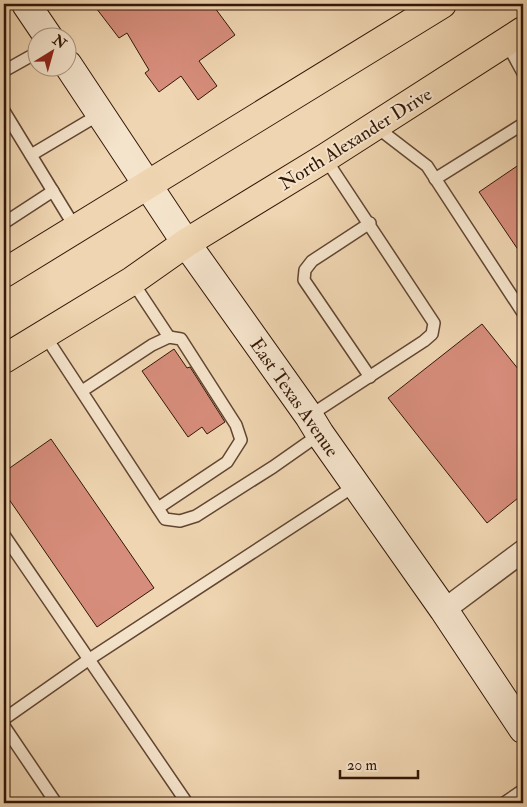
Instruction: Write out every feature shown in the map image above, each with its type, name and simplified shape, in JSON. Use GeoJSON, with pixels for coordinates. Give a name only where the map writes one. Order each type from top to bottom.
{"type":"FeatureCollection","features":[{"type":"Feature","properties":{"kind":"main road"},"geometry":{"type":"LineString","coordinates":[[4,273],[442,4]]}},
{"type":"Feature","properties":{"kind":"main road","name":"North Alexander Drive"},"geometry":{"type":"LineString","coordinates":[[4,359],[132,281],[186,243],[325,158],[515,37]]}},
{"type":"Feature","properties":{"kind":"street"},"geometry":{"type":"LineString","coordinates":[[26,4],[42,28]]}},
{"type":"Feature","properties":{"kind":"street","name":"East Texas Avenue"},"geometry":{"type":"LineString","coordinates":[[76,78],[186,243],[444,610],[523,728]]}},
{"type":"Feature","properties":{"kind":"street"},"geometry":{"type":"LineString","coordinates":[[444,610],[523,551]]}},
{"type":"Feature","properties":{"kind":"lane"},"geometry":{"type":"LineString","coordinates":[[515,37],[523,73]]}},
{"type":"Feature","properties":{"kind":"lane"},"geometry":{"type":"LineString","coordinates":[[4,71],[28,58]]}},
{"type":"Feature","properties":{"kind":"lane"},"geometry":{"type":"LineString","coordinates":[[4,111],[76,229]]}},
{"type":"Feature","properties":{"kind":"lane"},"geometry":{"type":"LineString","coordinates":[[31,155],[100,114]]}},
{"type":"Feature","properties":{"kind":"lane"},"geometry":{"type":"LineString","coordinates":[[435,178],[523,124]]}},
{"type":"Feature","properties":{"kind":"lane"},"geometry":{"type":"LineString","coordinates":[[375,126],[427,166],[523,313]]}},
{"type":"Feature","properties":{"kind":"lane"},"geometry":{"type":"LineString","coordinates":[[44,334],[165,519],[180,521],[196,516],[274,467],[315,425],[370,377],[424,342],[432,334],[434,323],[370,223],[325,158]]}},
{"type":"Feature","properties":{"kind":"lane"},"geometry":{"type":"LineString","coordinates":[[4,223],[53,191]]}},
{"type":"Feature","properties":{"kind":"lane"},"geometry":{"type":"LineString","coordinates":[[370,223],[312,261],[305,270],[304,280],[370,377]]}},
{"type":"Feature","properties":{"kind":"lane"},"geometry":{"type":"LineString","coordinates":[[132,281],[169,338]]}},
{"type":"Feature","properties":{"kind":"lane"},"geometry":{"type":"LineString","coordinates":[[82,391],[152,345],[169,338],[180,339],[236,425],[240,440],[228,462],[158,508]]}},
{"type":"Feature","properties":{"kind":"lane"},"geometry":{"type":"LineString","coordinates":[[4,719],[88,660],[356,485]]}},
{"type":"Feature","properties":{"kind":"lane"},"geometry":{"type":"LineString","coordinates":[[4,535],[187,803]]}},
{"type":"Feature","properties":{"kind":"lane"},"geometry":{"type":"LineString","coordinates":[[4,726],[56,803]]}},
{"type":"Feature","properties":{"kind":"lane"},"geometry":{"type":"LineString","coordinates":[[504,803],[523,790]]}},
{"type":"Feature","properties":{"kind":"building"},"geometry":{"type":"Polygon","coordinates":[[[93,4],[212,4],[235,35],[199,61],[217,86],[198,100],[181,76],[159,92],[145,73],[149,70],[127,33],[119,38],[93,4]]]}},
{"type":"Feature","properties":{"kind":"building"},"geometry":{"type":"Polygon","coordinates":[[[523,162],[523,257],[479,192],[523,162]]]}},
{"type":"Feature","properties":{"kind":"building"},"geometry":{"type":"Polygon","coordinates":[[[482,324],[523,375],[523,494],[487,523],[388,398],[482,324]]]}},
{"type":"Feature","properties":{"kind":"building"},"geometry":{"type":"Polygon","coordinates":[[[174,349],[187,368],[190,367],[225,422],[207,434],[202,427],[188,437],[142,371],[174,349]]]}},
{"type":"Feature","properties":{"kind":"building"},"geometry":{"type":"Polygon","coordinates":[[[51,439],[154,588],[97,627],[4,492],[4,472],[51,439]]]}}]}
